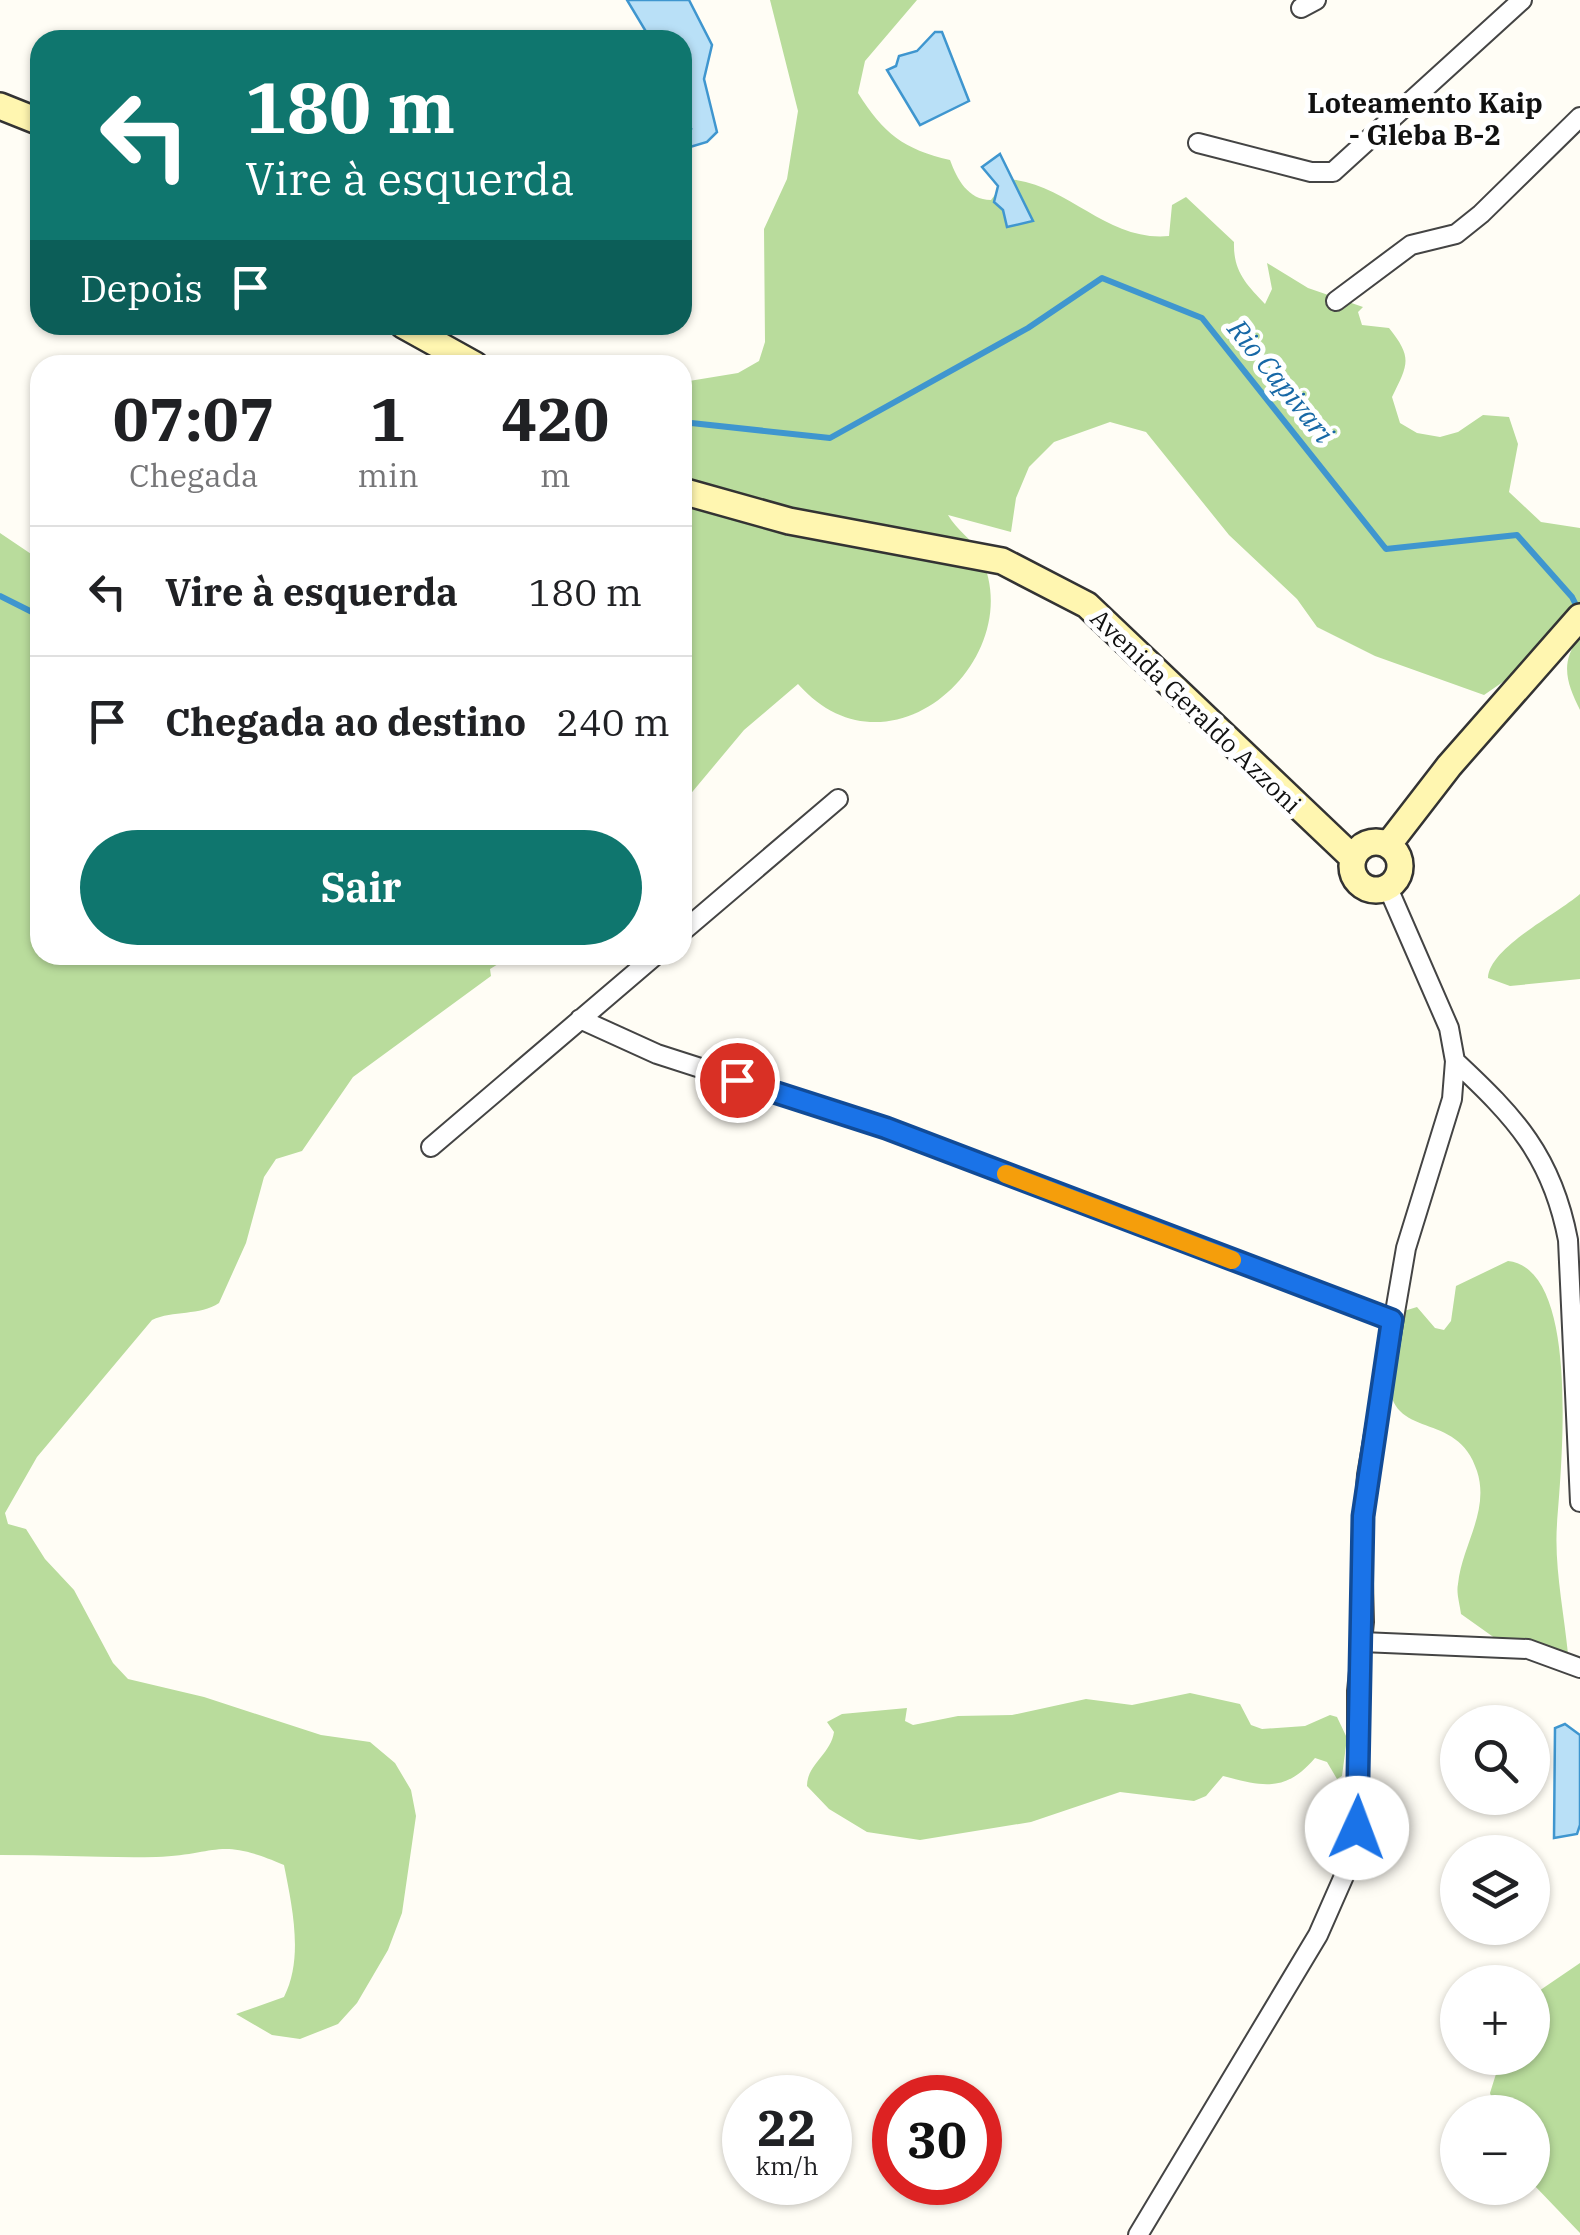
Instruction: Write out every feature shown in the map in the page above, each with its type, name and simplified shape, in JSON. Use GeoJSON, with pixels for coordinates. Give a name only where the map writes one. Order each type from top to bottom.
{"type":"FeatureCollection","features":[{"type":"Feature","properties":{"kind":"street"},"geometry":{"type":"LineString","coordinates":[[1198,143],[1311,172],[1332,172],[1522,0]]}},
{"type":"Feature","properties":{"kind":"street"},"geometry":{"type":"LineString","coordinates":[[0,106],[30,118]]}},
{"type":"Feature","properties":{"kind":"street"},"geometry":{"type":"LineString","coordinates":[[1336,301],[1411,244],[1456,234],[1482,214],[1580,117]]}},
{"type":"Feature","properties":{"kind":"street"},"geometry":{"type":"LineString","coordinates":[[421,335],[457,355]]}},
{"type":"Feature","properties":{"kind":"street","name":"Avenida Geraldo Azzoni"},"geometry":{"type":"LineString","coordinates":[[692,494],[789,521],[1002,560],[1046,581],[1087,605],[1352,858]]}},
{"type":"Feature","properties":{"kind":"street"},"geometry":{"type":"LineString","coordinates":[[1388,845],[1409,813],[1580,617]]}},
{"type":"Feature","properties":{"kind":"street"},"geometry":{"type":"LineString","coordinates":[[692,924],[838,800]]}},
{"type":"Feature","properties":{"kind":"street"},"geometry":{"type":"LineString","coordinates":[[1372,842],[1388,845],[1400,866],[1388,888],[1363,888],[1352,874],[1352,858],[1372,842]]}},
{"type":"Feature","properties":{"kind":"street"},"geometry":{"type":"LineString","coordinates":[[1138,2235],[1318,1935],[1344,1876],[1360,1797],[1357,1691],[1366,1475],[1406,1248],[1452,1099],[1455,1060],[1449,1028],[1388,888]]}},
{"type":"Feature","properties":{"kind":"street"},"geometry":{"type":"LineString","coordinates":[[431,1147],[644,965]]}},
{"type":"Feature","properties":{"kind":"street"},"geometry":{"type":"LineString","coordinates":[[580,1020],[657,1054],[886,1128],[1392,1320]]}},
{"type":"Feature","properties":{"kind":"street"},"geometry":{"type":"LineString","coordinates":[[1455,1060],[1539,1151],[1562,1208],[1568,1240],[1580,1502]]}},
{"type":"Feature","properties":{"kind":"street"},"geometry":{"type":"LineString","coordinates":[[1362,1642],[1528,1648],[1580,1668]]}},
{"type":"Feature","properties":{"kind":"green space"},"geometry":{"type":"Polygon","coordinates":[[[770,0],[917,0],[865,61],[858,93],[886,129],[919,151],[950,160],[960,181],[983,199],[991,200],[1007,179],[1029,183],[1126,230],[1169,236],[1172,205],[1186,197],[1234,242],[1242,276],[1265,304],[1272,289],[1267,263],[1308,288],[1363,307],[1358,312],[1362,325],[1389,328],[1405,354],[1404,369],[1392,397],[1400,423],[1417,433],[1440,437],[1458,432],[1483,415],[1509,417],[1518,444],[1509,492],[1541,522],[1580,528],[1580,606],[1513,675],[1484,695],[1375,656],[1317,627],[1297,599],[1229,535],[1146,432],[1110,422],[1054,442],[1029,467],[1016,498],[1011,532],[948,515],[980,555],[991,594],[986,633],[969,668],[943,697],[909,716],[872,722],[834,712],[798,684],[744,730],[692,792],[692,381],[738,373],[759,361],[765,342],[764,229],[787,179],[798,111],[770,0]]]}},
{"type":"Feature","properties":{"kind":"green space"},"geometry":{"type":"Polygon","coordinates":[[[0,533],[30,553],[30,965],[497,965],[490,969],[491,976],[353,1077],[302,1151],[276,1159],[264,1177],[246,1243],[219,1303],[152,1320],[37,1457],[5,1513],[8,1524],[26,1529],[45,1559],[74,1590],[113,1663],[128,1679],[204,1697],[321,1735],[370,1742],[395,1763],[411,1790],[416,1816],[402,1913],[388,1950],[357,2003],[338,2024],[300,2039],[272,2035],[236,2014],[284,1997],[290,1982],[295,1949],[284,1865],[231,1849],[156,1857],[0,1855],[0,533]]]}},
{"type":"Feature","properties":{"kind":"green space"},"geometry":{"type":"Polygon","coordinates":[[[1580,637],[1580,710],[1567,664],[1580,637]]]}},
{"type":"Feature","properties":{"kind":"green space"},"geometry":{"type":"Polygon","coordinates":[[[1580,894],[1580,979],[1510,986],[1488,978],[1491,967],[1511,944],[1580,894]]]}},
{"type":"Feature","properties":{"kind":"green space"},"geometry":{"type":"Polygon","coordinates":[[[1508,1261],[1531,1272],[1547,1296],[1556,1330],[1563,1414],[1557,1556],[1568,1654],[1559,1660],[1499,1641],[1461,1614],[1460,1570],[1480,1500],[1477,1471],[1465,1448],[1448,1435],[1412,1420],[1398,1409],[1390,1390],[1391,1359],[1404,1311],[1417,1307],[1435,1328],[1444,1330],[1451,1321],[1456,1286],[1508,1261]]]}},
{"type":"Feature","properties":{"kind":"green space"},"geometry":{"type":"Polygon","coordinates":[[[1190,1693],[1240,1704],[1251,1725],[1262,1729],[1305,1726],[1330,1715],[1337,1717],[1347,1738],[1342,1776],[1337,1779],[1327,1762],[1315,1758],[1294,1777],[1274,1784],[1223,1776],[1206,1796],[1194,1801],[1120,1792],[1031,1822],[920,1840],[867,1832],[829,1809],[807,1786],[811,1771],[832,1740],[834,1732],[827,1722],[842,1714],[907,1708],[905,1721],[913,1725],[958,1716],[1012,1715],[1086,1699],[1132,1705],[1190,1693]]]}},
{"type":"Feature","properties":{"kind":"green space"},"geometry":{"type":"Polygon","coordinates":[[[1580,1963],[1580,2233],[1550,2202],[1550,2095],[1490,2093],[1496,2075],[1550,2075],[1550,1983],[1580,1963]]]}},
{"type":"Feature","properties":{"kind":"water"},"geometry":{"type":"Polygon","coordinates":[[[627,0],[689,0],[712,45],[704,79],[717,132],[707,142],[692,146],[692,30],[645,30],[627,0]]]}},
{"type":"Feature","properties":{"kind":"water"},"geometry":{"type":"Polygon","coordinates":[[[935,32],[942,32],[969,101],[920,125],[887,70],[896,66],[899,56],[917,51],[935,32]]]}},
{"type":"Feature","properties":{"kind":"water"},"geometry":{"type":"Polygon","coordinates":[[[1000,154],[1033,221],[1007,227],[1003,210],[994,202],[998,186],[982,167],[1000,154]]]}},
{"type":"Feature","properties":{"kind":"water"},"geometry":{"type":"Polygon","coordinates":[[[1565,1724],[1580,1735],[1580,1825],[1577,1834],[1554,1838],[1555,1728],[1565,1724]]]}},
{"type":"Feature","properties":{"kind":"waterway","name":"Rio Capivari"},"geometry":{"type":"LineString","coordinates":[[692,423],[830,438],[1028,328],[1102,278],[1202,318],[1386,549],[1517,535],[1572,597],[1580,613]]}},
{"type":"Feature","properties":{"kind":"waterway","name":"Rio Capivari"},"geometry":{"type":"LineString","coordinates":[[0,596],[30,611]]}},
{"type":"Feature","properties":{"kind":"slow traffic"},"geometry":{"type":"LineString","coordinates":[[1006,1174],[1232,1260]]}},
{"type":"Feature","properties":{"kind":"district","name":"Loteamento Kaip - Gleba B-2"},"geometry":{"type":"Point","coordinates":[1425,119]}},
{"type":"Feature","properties":{"kind":"route"},"geometry":{"type":"LineString","coordinates":[[737,1080],[886,1128],[1392,1320],[1366,1475],[1363,1516],[1364,1622],[1357,1691],[1357,1828]]}}]}
